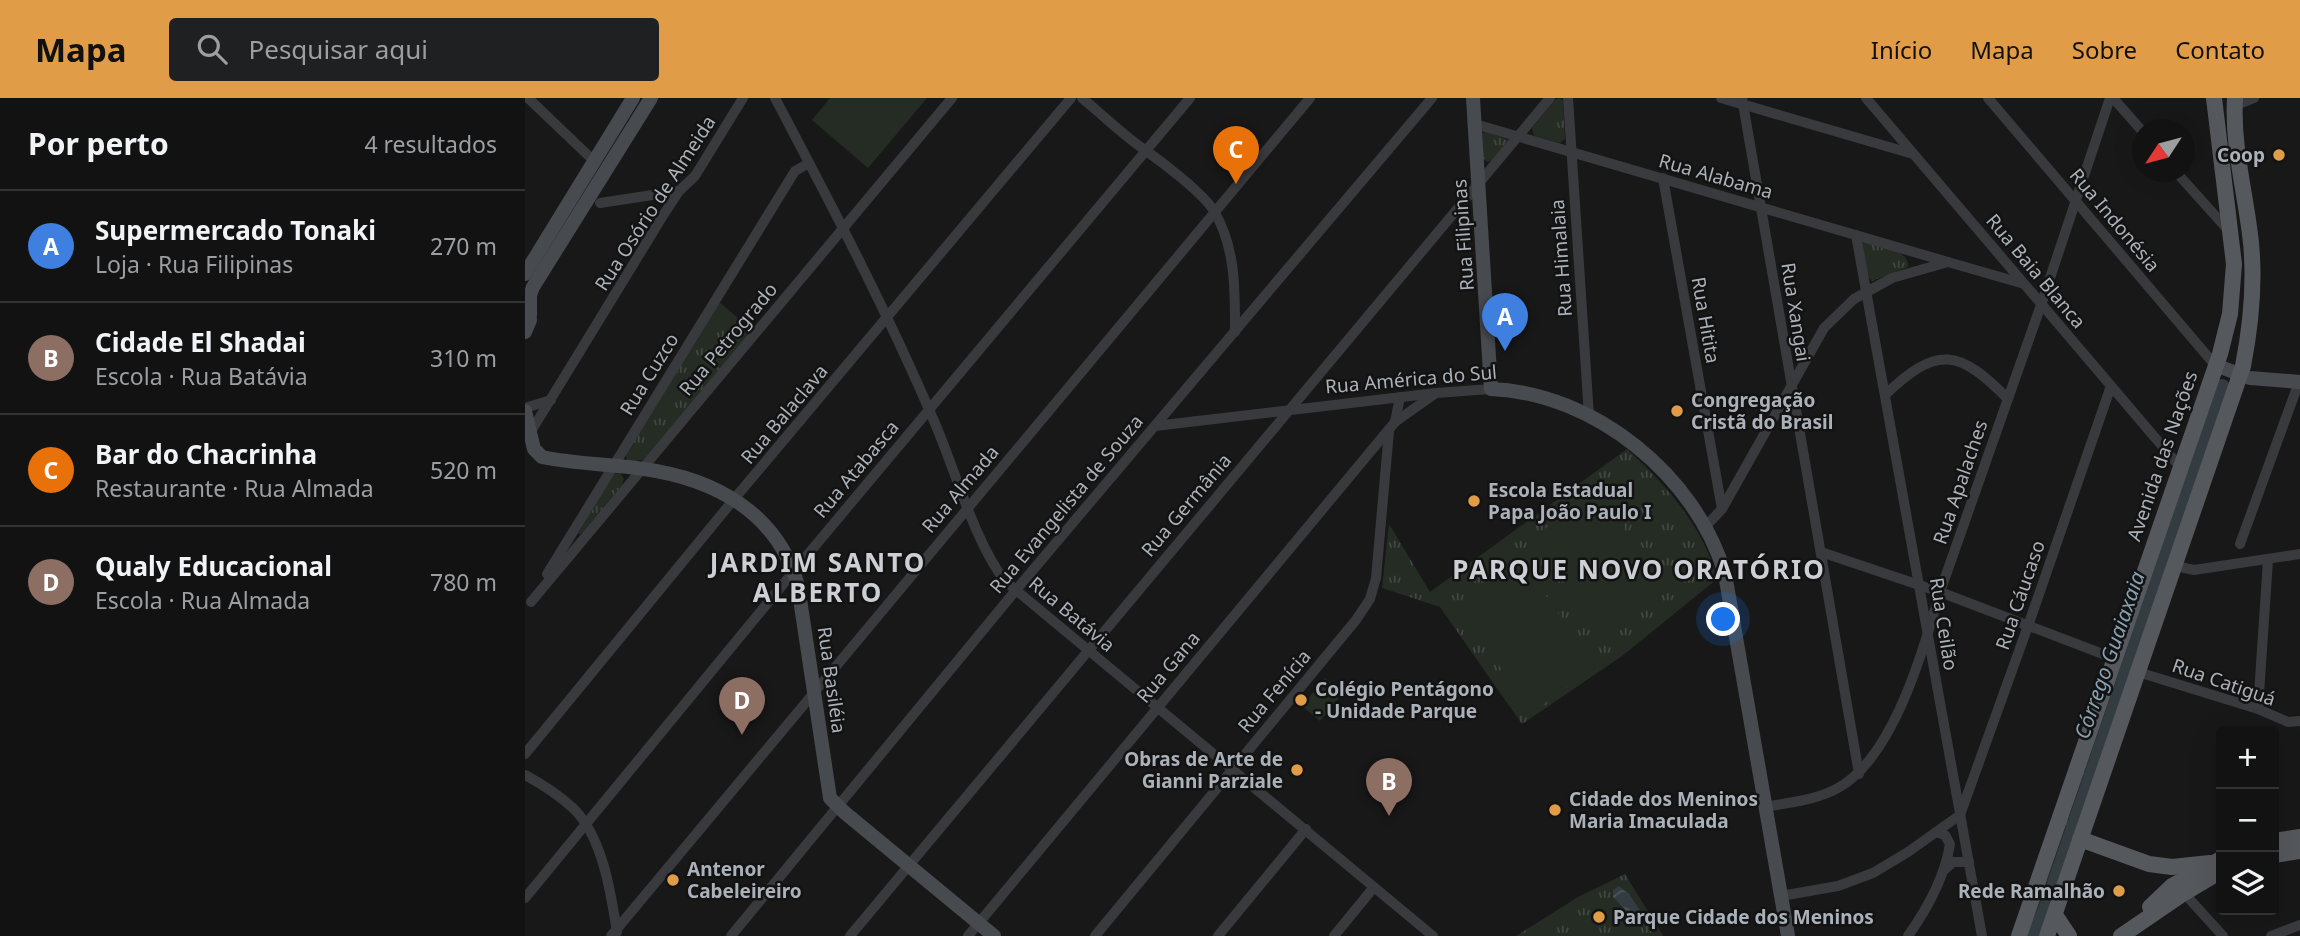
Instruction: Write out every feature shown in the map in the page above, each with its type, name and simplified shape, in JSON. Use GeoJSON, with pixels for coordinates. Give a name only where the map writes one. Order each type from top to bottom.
{"type":"FeatureCollection","features":[{"type":"Feature","properties":{"kind":"main road","name":"Avenida das Nações"},"geometry":{"type":"LineString","coordinates":[[2018,936],[2116,659],[2230,314],[2234,277],[2232,234],[2214,98]]}},
{"type":"Feature","properties":{"kind":"main road"},"geometry":{"type":"LineString","coordinates":[[2047,936],[2240,375],[2249,336],[2252,254],[2234,135],[2234,99]]}},
{"type":"Feature","properties":{"kind":"main road"},"geometry":{"type":"LineString","coordinates":[[2230,314],[2239,320],[2251,310]]}},
{"type":"Feature","properties":{"kind":"main road"},"geometry":{"type":"LineString","coordinates":[[2279,840],[2300,837]]}},
{"type":"Feature","properties":{"kind":"main road"},"geometry":{"type":"LineString","coordinates":[[2080,839],[2149,864],[2172,867],[2216,864]]}},
{"type":"Feature","properties":{"kind":"main road"},"geometry":{"type":"LineString","coordinates":[[2279,854],[2300,851]]}},
{"type":"Feature","properties":{"kind":"main road"},"geometry":{"type":"LineString","coordinates":[[2149,864],[2176,892]]}},
{"type":"Feature","properties":{"kind":"main road"},"geometry":{"type":"LineString","coordinates":[[2127,932],[2176,892],[2216,865]]}},
{"type":"Feature","properties":{"kind":"main road"},"geometry":{"type":"LineString","coordinates":[[2055,915],[2069,936]]}},
{"type":"Feature","properties":{"kind":"street"},"geometry":{"type":"LineString","coordinates":[[528,98],[594,161]]}},
{"type":"Feature","properties":{"kind":"street"},"geometry":{"type":"LineString","coordinates":[[525,332],[527,309],[533,288],[594,161],[633,98]]}},
{"type":"Feature","properties":{"kind":"street"},"geometry":{"type":"LineString","coordinates":[[525,274],[651,98]]}},
{"type":"Feature","properties":{"kind":"street","name":"Rua Osório de Almeida"},"geometry":{"type":"LineString","coordinates":[[528,437],[664,214],[679,191],[695,176],[743,98]]}},
{"type":"Feature","properties":{"kind":"street","name":"Rua Batávia"},"geometry":{"type":"LineString","coordinates":[[775,98],[887,319],[968,506],[997,570],[1005,581],[1433,936]]}},
{"type":"Feature","properties":{"kind":"street","name":"Rua Petrogrado"},"geometry":{"type":"LineString","coordinates":[[528,606],[953,98]]}},
{"type":"Feature","properties":{"kind":"street","name":"Rua Balaclava"},"geometry":{"type":"LineString","coordinates":[[525,754],[735,498],[1071,98]]}},
{"type":"Feature","properties":{"kind":"street"},"geometry":{"type":"LineString","coordinates":[[1082,98],[1179,177],[1215,212],[1232,261],[1235,332]]}},
{"type":"Feature","properties":{"kind":"street","name":"Rua Atabasca"},"geometry":{"type":"LineString","coordinates":[[525,898],[794,571],[1190,98]]}},
{"type":"Feature","properties":{"kind":"street","name":"Rua Almada"},"geometry":{"type":"LineString","coordinates":[[615,934],[814,691],[1310,98]]}},
{"type":"Feature","properties":{"kind":"street","name":"Rua Evangelista de Souza"},"geometry":{"type":"LineString","coordinates":[[731,936],[1016,590],[1432,98]]}},
{"type":"Feature","properties":{"kind":"street","name":"Rua Filipinas"},"geometry":{"type":"LineString","coordinates":[[1473,98],[1492,369],[1498,389]]}},
{"type":"Feature","properties":{"kind":"street","name":"Rua Germânia"},"geometry":{"type":"LineString","coordinates":[[850,936],[1551,98]]}},
{"type":"Feature","properties":{"kind":"street","name":"Rua Himalaia"},"geometry":{"type":"LineString","coordinates":[[1568,98],[1589,416]]}},
{"type":"Feature","properties":{"kind":"street"},"geometry":{"type":"LineString","coordinates":[[1721,98],[1742,101],[1913,154]]}},
{"type":"Feature","properties":{"kind":"street","name":"Rua Baia Blanca"},"geometry":{"type":"LineString","coordinates":[[1866,98],[2180,467]]}},
{"type":"Feature","properties":{"kind":"street","name":"Rua Indonésia"},"geometry":{"type":"LineString","coordinates":[[1988,98],[2215,365]]}},
{"type":"Feature","properties":{"kind":"street"},"geometry":{"type":"LineString","coordinates":[[2112,98],[2132,120]]}},
{"type":"Feature","properties":{"kind":"street","name":"Rua Apalaches"},"geometry":{"type":"LineString","coordinates":[[1766,807],[1827,794],[1859,774],[1887,734],[1928,635],[1940,592],[2112,98]]}},
{"type":"Feature","properties":{"kind":"street"},"geometry":{"type":"LineString","coordinates":[[2234,99],[2246,103],[2254,98]]}},
{"type":"Feature","properties":{"kind":"street","name":"Rua Xangai"},"geometry":{"type":"LineString","coordinates":[[1742,101],[1859,774]]}},
{"type":"Feature","properties":{"kind":"street","name":"Rua Alabama"},"geometry":{"type":"LineString","coordinates":[[1475,124],[2023,284]]}},
{"type":"Feature","properties":{"kind":"street"},"geometry":{"type":"LineString","coordinates":[[578,144],[604,146]]}},
{"type":"Feature","properties":{"kind":"street","name":"Rua Cuzco"},"geometry":{"type":"LineString","coordinates":[[528,606],[795,171],[809,163]]}},
{"type":"Feature","properties":{"kind":"street","name":"Rua Hitita"},"geometry":{"type":"LineString","coordinates":[[1663,178],[1722,509]]}},
{"type":"Feature","properties":{"kind":"street"},"geometry":{"type":"LineString","coordinates":[[2185,182],[2232,234]]}},
{"type":"Feature","properties":{"kind":"street"},"geometry":{"type":"LineString","coordinates":[[600,203],[679,191]]}},
{"type":"Feature","properties":{"kind":"street"},"geometry":{"type":"LineString","coordinates":[[652,196],[664,214]]}},
{"type":"Feature","properties":{"kind":"street","name":"Rua Ceilão"},"geometry":{"type":"LineString","coordinates":[[1856,235],[1982,936]]}},
{"type":"Feature","properties":{"kind":"street"},"geometry":{"type":"LineString","coordinates":[[1706,526],[1722,509],[1824,328],[1842,309],[1865,292],[1892,278],[1948,261]]}},
{"type":"Feature","properties":{"kind":"street"},"geometry":{"type":"LineString","coordinates":[[1885,395],[1913,369],[1932,361],[1943,360],[1970,366],[2008,399]]}},
{"type":"Feature","properties":{"kind":"street"},"geometry":{"type":"LineString","coordinates":[[2215,365],[2240,375],[2299,382],[2240,544]]}},
{"type":"Feature","properties":{"kind":"street","name":"Rua Cáucaso"},"geometry":{"type":"LineString","coordinates":[[1960,815],[2111,386]]}},
{"type":"Feature","properties":{"kind":"street","name":"Rua América do Sul"},"geometry":{"type":"LineString","coordinates":[[1155,426],[1436,393],[1498,389],[1538,397],[1589,416],[1633,443],[1679,488],[1706,526],[1725,574],[1788,936]]}},
{"type":"Feature","properties":{"kind":"street","name":"Rua Gana"},"geometry":{"type":"LineString","coordinates":[[968,936],[1392,426],[1436,393]]}},
{"type":"Feature","properties":{"kind":"street","name":"Rua Gana"},"geometry":{"type":"LineString","coordinates":[[1392,426],[1400,397]]}},
{"type":"Feature","properties":{"kind":"street"},"geometry":{"type":"LineString","coordinates":[[525,410],[552,400]]}},
{"type":"Feature","properties":{"kind":"street","name":"Rua Basiléia"},"geometry":{"type":"LineString","coordinates":[[525,410],[531,454],[546,458],[643,468],[709,486],[735,498],[771,533],[794,571],[801,600],[828,793],[838,807],[994,936]]}},
{"type":"Feature","properties":{"kind":"street","name":"Rua Fenícia"},"geometry":{"type":"LineString","coordinates":[[1095,936],[1356,620],[1370,599],[1380,550],[1392,426]]}},
{"type":"Feature","properties":{"kind":"street"},"geometry":{"type":"LineString","coordinates":[[1821,552],[1940,592],[2116,659]]}},
{"type":"Feature","properties":{"kind":"street"},"geometry":{"type":"LineString","coordinates":[[2175,566],[2195,570],[2300,554]]}},
{"type":"Feature","properties":{"kind":"street"},"geometry":{"type":"LineString","coordinates":[[2257,709],[2268,560]]}},
{"type":"Feature","properties":{"kind":"street","name":"Rua Catiguá"},"geometry":{"type":"LineString","coordinates":[[2138,672],[2257,709],[2288,722],[2300,721]]}},
{"type":"Feature","properties":{"kind":"street"},"geometry":{"type":"LineString","coordinates":[[525,775],[563,800],[586,824],[605,869],[615,934]]}},
{"type":"Feature","properties":{"kind":"street"},"geometry":{"type":"LineString","coordinates":[[1781,896],[1838,886],[1861,878],[1898,859],[1960,815]]}},
{"type":"Feature","properties":{"kind":"street"},"geometry":{"type":"LineString","coordinates":[[1218,936],[1306,829]]}},
{"type":"Feature","properties":{"kind":"street"},"geometry":{"type":"LineString","coordinates":[[1908,936],[1926,908],[1943,872],[1950,844],[1945,835],[1936,832]]}},
{"type":"Feature","properties":{"kind":"street"},"geometry":{"type":"LineString","coordinates":[[1943,872],[1952,862],[1969,862]]}},
{"type":"Feature","properties":{"kind":"street"},"geometry":{"type":"LineString","coordinates":[[1334,936],[1374,887]]}},
{"type":"Feature","properties":{"kind":"street"},"geometry":{"type":"LineString","coordinates":[[2176,892],[2223,936]]}},
{"type":"Feature","properties":{"kind":"street"},"geometry":{"type":"LineString","coordinates":[[2271,936],[2300,925]]}},
{"type":"Feature","properties":{"kind":"green space"},"geometry":{"type":"Polygon","coordinates":[[[830,98],[927,98],[868,168],[812,120],[830,98]]]}},
{"type":"Feature","properties":{"kind":"green space"},"geometry":{"type":"Polygon","coordinates":[[[1556,99],[1563,101],[1565,139],[1560,143],[1534,136],[1532,128],[1556,99]]]}},
{"type":"Feature","properties":{"kind":"green space"},"geometry":{"type":"Polygon","coordinates":[[[1487,132],[1509,140],[1488,162],[1483,159],[1482,133],[1487,132]]]}},
{"type":"Feature","properties":{"kind":"green space"},"geometry":{"type":"Polygon","coordinates":[[[1864,242],[1898,252],[1904,256],[1908,267],[1872,281],[1862,246],[1864,242]]]}},
{"type":"Feature","properties":{"kind":"green space"},"geometry":{"type":"Polygon","coordinates":[[[718,301],[752,330],[643,460],[628,462],[625,454],[718,301]]]}},
{"type":"Feature","properties":{"kind":"green space"},"geometry":{"type":"Polygon","coordinates":[[[2215,387],[2218,387],[2211,418],[2132,649],[2126,646],[2215,387]]]}},
{"type":"Feature","properties":{"kind":"green space"},"geometry":{"type":"Polygon","coordinates":[[[1627,449],[1656,477],[1682,508],[1703,542],[1717,579],[1622,656],[1522,724],[1440,607],[1382,588],[1389,524],[1430,592],[1627,449]]]}},
{"type":"Feature","properties":{"kind":"green space"},"geometry":{"type":"Polygon","coordinates":[[[620,473],[624,479],[622,485],[581,534],[578,534],[613,474],[620,473]]]}},
{"type":"Feature","properties":{"kind":"green space"},"geometry":{"type":"Polygon","coordinates":[[[1598,492],[1667,591],[1602,636],[1533,537],[1598,492]]]}},
{"type":"Feature","properties":{"kind":"green space"},"geometry":{"type":"Polygon","coordinates":[[[1527,569],[1596,667],[1532,712],[1463,614],[1527,569]]]}},
{"type":"Feature","properties":{"kind":"green space"},"geometry":{"type":"Polygon","coordinates":[[[2125,650],[2131,652],[2044,906],[2031,936],[2025,936],[2125,650]]]}},
{"type":"Feature","properties":{"kind":"green space"},"geometry":{"type":"Polygon","coordinates":[[[1325,678],[1343,693],[1320,721],[1302,706],[1325,678]]]}},
{"type":"Feature","properties":{"kind":"green space","name":"Parque Cidade dos Meninos"},"geometry":{"type":"Polygon","coordinates":[[[1625,874],[1663,936],[1516,936],[1578,897],[1625,874]]]}},
{"type":"Feature","properties":{"kind":"water"},"geometry":{"type":"Polygon","coordinates":[[[1619,886],[1629,894],[1641,912],[1634,919],[1613,897],[1613,890],[1619,886]]]}},
{"type":"Feature","properties":{"kind":"waterway","name":"Córrego Guaiaxaia"},"geometry":{"type":"LineString","coordinates":[[2035,936],[2212,424],[2222,387]]}},
{"type":"Feature","properties":{"kind":"place","name":"Coop"},"geometry":{"type":"Point","coordinates":[2279,155]}},
{"type":"Feature","properties":{"kind":"place","name":"Bar do Chacrinha"},"geometry":{"type":"Point","coordinates":[1236,184]}},
{"type":"Feature","properties":{"kind":"place","name":"Supermercado Tonaki"},"geometry":{"type":"Point","coordinates":[1505,351]}},
{"type":"Feature","properties":{"kind":"place","name":"Congregação Cristã do Brasil"},"geometry":{"type":"Point","coordinates":[1677,411]}},
{"type":"Feature","properties":{"kind":"place","name":"Escola Estadual Papa João Paulo I"},"geometry":{"type":"Point","coordinates":[1474,501]}},
{"type":"Feature","properties":{"kind":"place","name":"Colégio Pentágono - Unidade Parque"},"geometry":{"type":"Point","coordinates":[1301,700]}},
{"type":"Feature","properties":{"kind":"place","name":"Qualy Educacional"},"geometry":{"type":"Point","coordinates":[742,735]}},
{"type":"Feature","properties":{"kind":"place","name":"Obras de Arte de Gianni Parziale"},"geometry":{"type":"Point","coordinates":[1297,770]}},
{"type":"Feature","properties":{"kind":"place","name":"Cidade dos Meninos Maria Imaculada"},"geometry":{"type":"Point","coordinates":[1555,810]}},
{"type":"Feature","properties":{"kind":"place","name":"Cidade El Shadai"},"geometry":{"type":"Point","coordinates":[1389,816]}},
{"type":"Feature","properties":{"kind":"place","name":"Antenor Cabeleireiro"},"geometry":{"type":"Point","coordinates":[673,880]}},
{"type":"Feature","properties":{"kind":"place","name":"Rede Ramalhão"},"geometry":{"type":"Point","coordinates":[2119,891]}},
{"type":"Feature","properties":{"kind":"place","name":"Parque Cidade dos Meninos"},"geometry":{"type":"Point","coordinates":[1599,917]}},
{"type":"Feature","properties":{"kind":"district","name":"PARQUE NOVO ORATÓRIO"},"geometry":{"type":"Point","coordinates":[1639,569]}},
{"type":"Feature","properties":{"kind":"district","name":"JARDIM SANTO ALBERTO"},"geometry":{"type":"Point","coordinates":[818,577]}}]}
